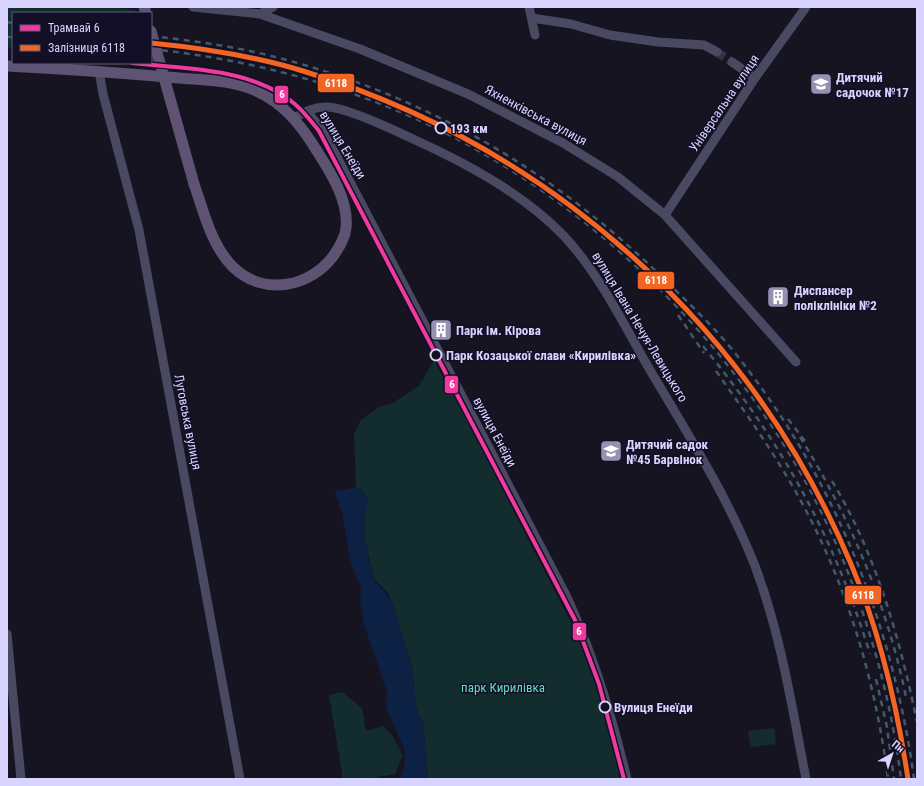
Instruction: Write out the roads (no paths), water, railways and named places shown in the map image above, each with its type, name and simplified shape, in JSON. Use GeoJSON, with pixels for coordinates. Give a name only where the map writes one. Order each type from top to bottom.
{"type":"FeatureCollection","features":[{"type":"Feature","properties":{"kind":"main road"},"geometry":{"type":"LineString","coordinates":[[7,66],[99,71],[237,85],[253,89],[266,96],[294,118],[309,138],[330,172],[343,204],[347,222],[344,238],[340,247],[326,265],[309,278],[299,282],[276,285],[252,280],[234,267],[220,250],[213,238],[194,184],[152,35]]}},
{"type":"Feature","properties":{"kind":"street","name":"Яхненківська вулиця"},"geometry":{"type":"LineString","coordinates":[[194,7],[260,14],[360,49],[468,94],[564,143],[618,177],[665,215],[796,362]]}},
{"type":"Feature","properties":{"kind":"street"},"geometry":{"type":"LineString","coordinates":[[260,14],[273,7]]}},
{"type":"Feature","properties":{"kind":"street"},"geometry":{"type":"LineString","coordinates":[[529,7],[535,35]]}},
{"type":"Feature","properties":{"kind":"street","name":"Універсальна вулиця"},"geometry":{"type":"LineString","coordinates":[[665,215],[755,78],[806,7]]}},
{"type":"Feature","properties":{"kind":"street"},"geometry":{"type":"LineString","coordinates":[[532,18],[572,24],[610,35],[658,42],[704,45],[717,52]]}},
{"type":"Feature","properties":{"kind":"street"},"geometry":{"type":"LineString","coordinates":[[732,62],[755,78]]}},
{"type":"Feature","properties":{"kind":"street","name":"Луговська вулиця"},"geometry":{"type":"LineString","coordinates":[[99,71],[103,94],[139,230],[240,779]]}},
{"type":"Feature","properties":{"kind":"street","name":"вулиця Івана Нечуя-Левицького"},"geometry":{"type":"LineString","coordinates":[[294,118],[314,108],[329,107],[345,111],[411,138],[462,163],[507,191],[545,220],[562,234],[584,261],[604,291],[717,483],[741,533],[768,604],[780,647],[806,779]]}},
{"type":"Feature","properties":{"kind":"street","name":"вулиця Енеїди"},"geometry":{"type":"LineString","coordinates":[[307,111],[321,129],[336,155],[567,597],[602,684],[627,779]]}},
{"type":"Feature","properties":{"kind":"street"},"geometry":{"type":"LineString","coordinates":[[7,634],[21,779]]}},
{"type":"Feature","properties":{"kind":"water"},"geometry":{"type":"Polygon","coordinates":[[[356,487],[366,495],[368,503],[364,521],[364,530],[366,548],[374,579],[392,603],[412,667],[416,708],[423,723],[428,779],[400,779],[405,764],[404,749],[386,707],[387,692],[364,624],[360,602],[361,588],[351,563],[342,513],[335,492],[356,487]]]}},
{"type":"Feature","properties":{"kind":"tunnel"},"geometry":{"type":"LineString","coordinates":[[717,52],[732,62]]}},
{"type":"Feature","properties":{"kind":"railway"},"geometry":{"type":"LineString","coordinates":[[7,22],[12,23]]}},
{"type":"Feature","properties":{"kind":"railway"},"geometry":{"type":"LineString","coordinates":[[152,36],[246,50],[318,69],[375,89],[430,113],[482,140],[532,171],[580,206],[627,244],[690,304],[734,352],[776,408],[806,457],[832,507],[856,559],[876,613],[892,667],[905,723],[914,779]]}},
{"type":"Feature","properties":{"kind":"railway"},"geometry":{"type":"LineString","coordinates":[[7,37],[12,37]]}},
{"type":"Feature","properties":{"kind":"railway"},"geometry":{"type":"LineString","coordinates":[[152,49],[213,58],[274,70],[334,87],[393,109],[466,144],[536,187],[602,237],[664,293],[719,355],[769,421],[811,492],[845,565],[873,644],[887,697],[901,779]]}},
{"type":"Feature","properties":{"kind":"railway"},"geometry":{"type":"LineString","coordinates":[[678,315],[704,353]]}},
{"type":"Feature","properties":{"kind":"railway"},"geometry":{"type":"LineString","coordinates":[[703,346],[757,418],[781,454],[802,491],[822,529],[839,569],[870,654]]}},
{"type":"Feature","properties":{"kind":"railway"},"geometry":{"type":"LineString","coordinates":[[716,371],[756,428],[784,472],[828,556],[855,628],[866,666],[875,703],[888,779]]}},
{"type":"Feature","properties":{"kind":"railway"},"geometry":{"type":"LineString","coordinates":[[788,419],[805,441]]}},
{"type":"Feature","properties":{"kind":"railway"},"geometry":{"type":"LineString","coordinates":[[800,437],[835,498],[865,562],[888,629],[906,697]]}},
{"type":"Feature","properties":{"kind":"railway"},"geometry":{"type":"LineString","coordinates":[[832,481],[848,509],[874,567],[885,598],[903,660],[917,722]]}},
{"type":"Feature","properties":{"kind":"railway"},"geometry":{"type":"LineString","coordinates":[[876,679],[887,727],[894,779]]}},
{"type":"Feature","properties":{"kind":"tram line","name":"6"},"geometry":{"type":"LineString","coordinates":[[143,64],[208,70],[245,78],[263,85],[291,101],[306,115],[319,131],[575,620],[599,684],[624,779]]}},
{"type":"Feature","properties":{"kind":"rail line","name":"6118"},"geometry":{"type":"LineString","coordinates":[[152,43],[228,53],[266,61],[303,71],[394,104],[479,146],[559,197],[632,256],[699,323],[758,397],[809,477],[851,564],[871,616],[893,697],[908,779]]}},
{"type":"Feature","properties":{"kind":"place","name":"Дитячий садочок №17"},"geometry":{"type":"Point","coordinates":[821,84]}},
{"type":"Feature","properties":{"kind":"place","name":"193 км"},"geometry":{"type":"Point","coordinates":[441,128]}},
{"type":"Feature","properties":{"kind":"place","name":"Диспансер поліклініки №2"},"geometry":{"type":"Point","coordinates":[778,297]}},
{"type":"Feature","properties":{"kind":"place","name":"Парк ім. Кірова"},"geometry":{"type":"Point","coordinates":[441,330]}},
{"type":"Feature","properties":{"kind":"place","name":"Парк Козацької слави «Кирилівка»"},"geometry":{"type":"Point","coordinates":[436,355]}},
{"type":"Feature","properties":{"kind":"place","name":"Дитячий садок №45 Барвінок"},"geometry":{"type":"Point","coordinates":[611,451]}},
{"type":"Feature","properties":{"kind":"place","name":"Вулиця Енеїди"},"geometry":{"type":"Point","coordinates":[605,707]}},
{"type":"Feature","properties":{"kind":"park label","name":"парк Кирилівка"},"geometry":{"type":"Point","coordinates":[503,687]}}]}
